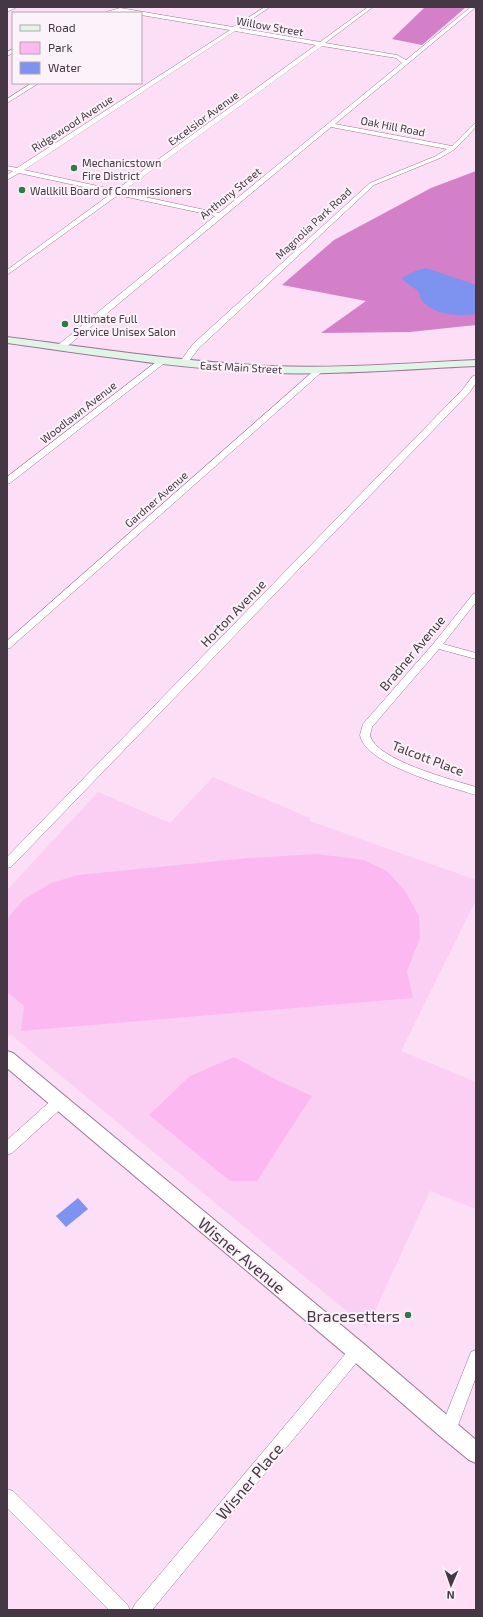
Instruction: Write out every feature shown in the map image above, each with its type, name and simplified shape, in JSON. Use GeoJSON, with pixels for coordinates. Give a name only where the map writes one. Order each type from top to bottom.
{"type":"FeatureCollection","features":[{"type":"Feature","properties":{"kind":"main road","name":"East Main Street"},"geometry":{"type":"LineString","coordinates":[[7,340],[183,363],[243,368],[320,370],[476,363]]}},
{"type":"Feature","properties":{"kind":"street"},"geometry":{"type":"LineString","coordinates":[[7,10],[15,7]]}},
{"type":"Feature","properties":{"kind":"street","name":"Ridgewood Avenue"},"geometry":{"type":"LineString","coordinates":[[7,178],[268,7]]}},
{"type":"Feature","properties":{"kind":"street","name":"Excelsior Avenue"},"geometry":{"type":"LineString","coordinates":[[7,273],[372,7]]}},
{"type":"Feature","properties":{"kind":"street"},"geometry":{"type":"LineString","coordinates":[[405,63],[474,7]]}},
{"type":"Feature","properties":{"kind":"street","name":"Willow Street"},"geometry":{"type":"LineString","coordinates":[[111,12],[117,10],[133,12]]}},
{"type":"Feature","properties":{"kind":"street"},"geometry":{"type":"LineString","coordinates":[[142,19],[156,11]]}},
{"type":"Feature","properties":{"kind":"street","name":"Willow Street"},"geometry":{"type":"LineString","coordinates":[[142,13],[319,45],[397,57],[405,63]]}},
{"type":"Feature","properties":{"kind":"street","name":"Anthony Street"},"geometry":{"type":"LineString","coordinates":[[61,347],[405,63]]}},
{"type":"Feature","properties":{"kind":"street"},"geometry":{"type":"LineString","coordinates":[[7,101],[34,84]]}},
{"type":"Feature","properties":{"kind":"street","name":"Magnolia Park Road"},"geometry":{"type":"LineString","coordinates":[[183,363],[196,346],[372,184],[438,157],[453,148],[476,124]]}},
{"type":"Feature","properties":{"kind":"street","name":"Oak Hill Road"},"geometry":{"type":"LineString","coordinates":[[330,125],[453,148]]}},
{"type":"Feature","properties":{"kind":"street"},"geometry":{"type":"LineString","coordinates":[[7,168],[219,216]]}},
{"type":"Feature","properties":{"kind":"street","name":"Woodlawn Avenue"},"geometry":{"type":"LineString","coordinates":[[7,481],[163,360]]}},
{"type":"Feature","properties":{"kind":"street","name":"Gardner Avenue"},"geometry":{"type":"LineString","coordinates":[[7,646],[320,370]]}},
{"type":"Feature","properties":{"kind":"street","name":"Horton Avenue"},"geometry":{"type":"LineString","coordinates":[[7,864],[394,467],[466,391],[476,378]]}},
{"type":"Feature","properties":{"kind":"street","name":"Bradner Avenue"},"geometry":{"type":"LineString","coordinates":[[366,726],[437,645],[476,596]]}},
{"type":"Feature","properties":{"kind":"street"},"geometry":{"type":"LineString","coordinates":[[437,645],[476,656]]}},
{"type":"Feature","properties":{"kind":"street","name":"Talcott Place"},"geometry":{"type":"LineString","coordinates":[[366,726],[364,736],[367,743],[380,756],[400,765],[476,791]]}},
{"type":"Feature","properties":{"kind":"street","name":"Wisner Avenue"},"geometry":{"type":"LineString","coordinates":[[7,1058],[357,1351],[476,1453]]}},
{"type":"Feature","properties":{"kind":"street"},"geometry":{"type":"LineString","coordinates":[[7,1149],[59,1102]]}},
{"type":"Feature","properties":{"kind":"street","name":"Wisner Place"},"geometry":{"type":"LineString","coordinates":[[141,1610],[357,1351]]}},
{"type":"Feature","properties":{"kind":"street"},"geometry":{"type":"LineString","coordinates":[[448,1430],[476,1357]]}},
{"type":"Feature","properties":{"kind":"street"},"geometry":{"type":"LineString","coordinates":[[7,1497],[121,1610]]}},
{"type":"Feature","properties":{"kind":"shaded area"},"geometry":{"type":"Polygon","coordinates":[[[425,7],[466,7],[422,45],[392,39],[425,7]]]}},
{"type":"Feature","properties":{"kind":"shaded area"},"geometry":{"type":"Polygon","coordinates":[[[476,171],[476,325],[410,332],[321,333],[366,301],[282,285],[334,240],[431,188],[476,171]]]}},
{"type":"Feature","properties":{"kind":"shaded area"},"geometry":{"type":"Polygon","coordinates":[[[213,777],[310,818],[310,821],[476,880],[476,900],[401,1051],[476,1082],[476,1209],[430,1191],[367,1328],[10,1034],[7,1037],[7,890],[98,792],[170,823],[213,777]]]}},
{"type":"Feature","properties":{"kind":"green space"},"geometry":{"type":"Polygon","coordinates":[[[317,854],[364,860],[387,871],[405,891],[419,916],[420,938],[407,971],[413,998],[21,1031],[24,1006],[7,992],[7,919],[23,900],[51,883],[78,875],[248,858],[317,854]]]}},
{"type":"Feature","properties":{"kind":"green space"},"geometry":{"type":"Polygon","coordinates":[[[234,1057],[277,1080],[312,1096],[257,1181],[230,1181],[149,1115],[190,1076],[234,1057]]]}},
{"type":"Feature","properties":{"kind":"water"},"geometry":{"type":"Polygon","coordinates":[[[426,268],[476,285],[476,314],[456,315],[442,313],[424,303],[417,290],[402,278],[415,271],[426,268]]]}},
{"type":"Feature","properties":{"kind":"water"},"geometry":{"type":"Polygon","coordinates":[[[78,1198],[88,1209],[66,1227],[56,1216],[78,1198]]]}},
{"type":"Feature","properties":{"kind":"place","name":"Mechanicstown Fire District"},"geometry":{"type":"Point","coordinates":[74,168]}},
{"type":"Feature","properties":{"kind":"place","name":"Wallkill Board of Commissioners"},"geometry":{"type":"Point","coordinates":[22,190]}},
{"type":"Feature","properties":{"kind":"place","name":"Ultimate Full Service Unisex Salon"},"geometry":{"type":"Point","coordinates":[65,324]}},
{"type":"Feature","properties":{"kind":"place","name":"Bracesetters"},"geometry":{"type":"Point","coordinates":[408,1315]}}]}
